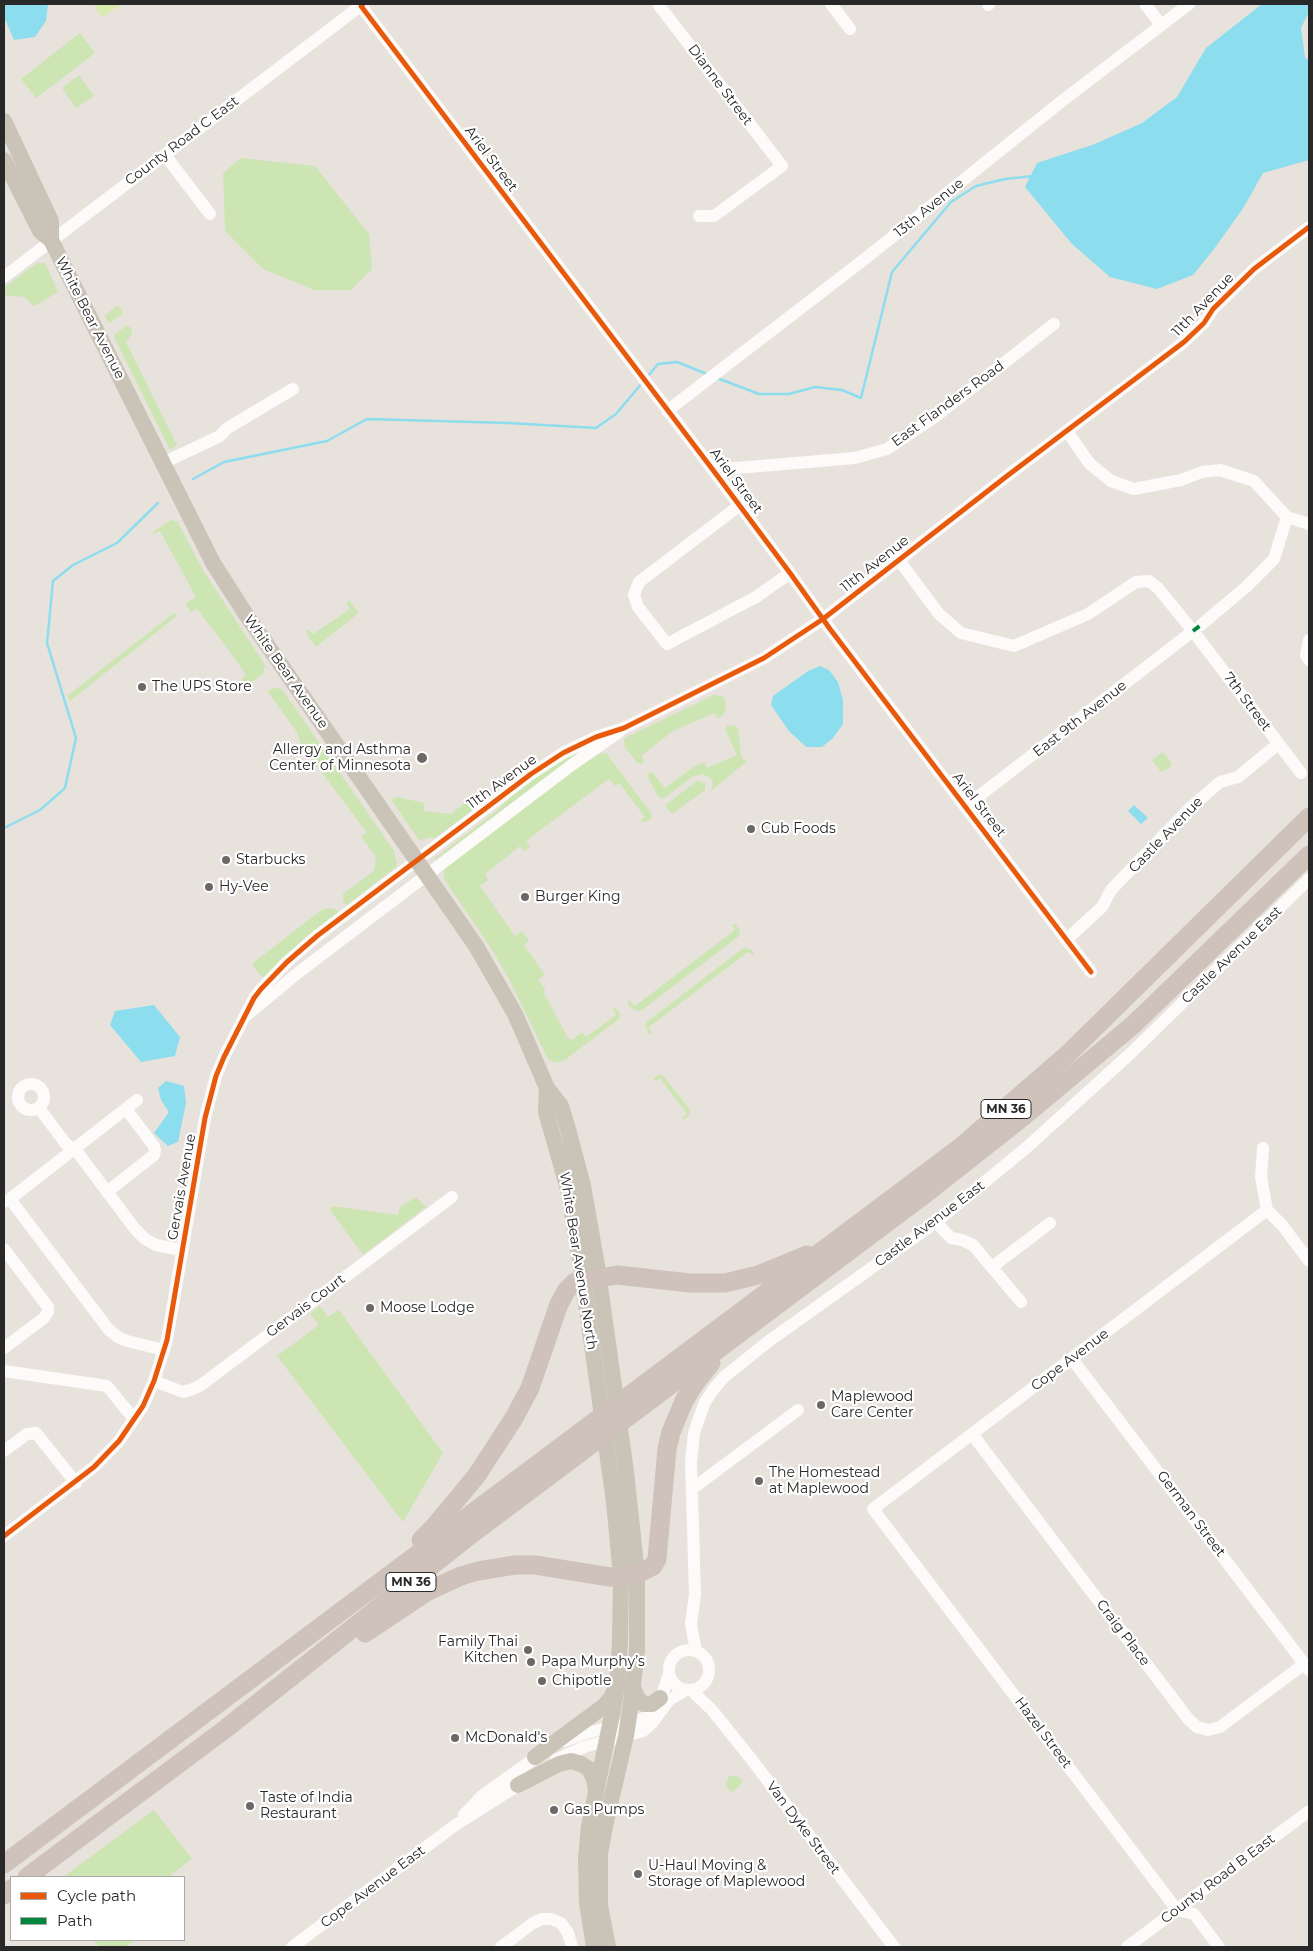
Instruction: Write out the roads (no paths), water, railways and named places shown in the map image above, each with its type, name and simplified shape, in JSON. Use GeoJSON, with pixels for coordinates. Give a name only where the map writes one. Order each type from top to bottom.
{"type":"FeatureCollection","features":[{"type":"Feature","properties":{"kind":"highway","name":"MN 36"},"geometry":{"type":"LineString","coordinates":[[4,1864],[328,1621],[582,1441],[638,1399],[833,1244],[956,1151],[1042,1078],[1118,1006],[1306,819]]}},
{"type":"Feature","properties":{"kind":"highway","name":"MN 36"},"geometry":{"type":"LineString","coordinates":[[638,1399],[760,1318],[928,1192],[1068,1080],[1133,1025],[1309,855]]}},
{"type":"Feature","properties":{"kind":"highway"},"geometry":{"type":"LineString","coordinates":[[328,1621],[434,1527],[477,1475],[505,1432],[530,1388],[557,1310],[566,1291],[575,1282],[617,1275],[690,1283],[725,1283],[758,1275],[833,1244]]}},
{"type":"Feature","properties":{"kind":"highway"},"geometry":{"type":"LineString","coordinates":[[241,1716],[409,1602],[460,1576],[496,1567],[535,1565],[610,1577],[629,1575],[653,1566],[657,1559],[667,1450],[671,1432],[684,1401],[704,1371],[760,1318]]}},
{"type":"Feature","properties":{"kind":"highway","name":"MN 36"},"geometry":{"type":"LineString","coordinates":[[28,1876],[241,1716],[469,1536],[582,1441]]}},
{"type":"Feature","properties":{"kind":"main road","name":"White Bear Avenue"},"geometry":{"type":"LineString","coordinates":[[4,121],[51,221],[51,240]]}},
{"type":"Feature","properties":{"kind":"main road","name":"White Bear Avenue"},"geometry":{"type":"LineString","coordinates":[[4,160],[40,231],[51,240],[205,549],[223,581],[468,934],[498,983],[523,1032],[547,1088]]}},
{"type":"Feature","properties":{"kind":"main road","name":"White Bear Avenue North"},"geometry":{"type":"LineString","coordinates":[[547,1088],[546,1112],[591,1278],[614,1502],[629,1575],[637,1642],[627,1730],[605,1826],[600,1861],[600,1905],[608,1947]]}},
{"type":"Feature","properties":{"kind":"main road","name":"White Bear Avenue North"},"geometry":{"type":"LineString","coordinates":[[594,1947],[587,1904],[585,1869],[587,1839],[617,1685],[620,1643],[629,1575]]}},
{"type":"Feature","properties":{"kind":"main road"},"geometry":{"type":"LineString","coordinates":[[535,1757],[604,1706],[611,1698],[617,1685]]}},
{"type":"Feature","properties":{"kind":"main road"},"geometry":{"type":"LineString","coordinates":[[633,1688],[638,1699],[644,1704],[654,1703],[660,1698]]}},
{"type":"Feature","properties":{"kind":"main road"},"geometry":{"type":"LineString","coordinates":[[518,1785],[559,1764],[571,1761],[581,1764],[591,1771],[596,1791]]}},
{"type":"Feature","properties":{"kind":"street","name":"Dianne Street"},"geometry":{"type":"LineString","coordinates":[[658,4],[782,166],[714,216],[699,216]]}},
{"type":"Feature","properties":{"kind":"street"},"geometry":{"type":"LineString","coordinates":[[831,4],[850,29]]}},
{"type":"Feature","properties":{"kind":"street"},"geometry":{"type":"LineString","coordinates":[[1145,4],[1161,25]]}},
{"type":"Feature","properties":{"kind":"street","name":"13th Avenue"},"geometry":{"type":"LineString","coordinates":[[667,411],[866,258],[1054,108],[1189,4]]}},
{"type":"Feature","properties":{"kind":"street","name":"County Road C East"},"geometry":{"type":"LineString","coordinates":[[4,277],[362,5]]}},
{"type":"Feature","properties":{"kind":"street","name":"Ariel Street"},"geometry":{"type":"LineString","coordinates":[[362,5],[667,411],[740,505],[823,619],[1091,972]]}},
{"type":"Feature","properties":{"kind":"street"},"geometry":{"type":"LineString","coordinates":[[165,155],[210,214]]}},
{"type":"Feature","properties":{"kind":"street","name":"11th Avenue"},"geometry":{"type":"LineString","coordinates":[[416,860],[547,764],[596,736],[624,728],[764,658],[823,619],[898,559],[1184,342],[1204,323],[1213,309],[1254,269],[1309,227]]}},
{"type":"Feature","properties":{"kind":"street","name":"East Flanders Road"},"geometry":{"type":"LineString","coordinates":[[713,470],[855,458],[887,449],[936,416],[1054,324]]}},
{"type":"Feature","properties":{"kind":"street"},"geometry":{"type":"LineString","coordinates":[[163,464],[220,436],[241,420],[293,389]]}},
{"type":"Feature","properties":{"kind":"street"},"geometry":{"type":"LineString","coordinates":[[1067,431],[1089,463],[1111,481],[1134,488],[1181,480],[1202,472],[1220,470],[1254,481],[1287,517],[1309,524]]}},
{"type":"Feature","properties":{"kind":"street","name":"Ariel Street"},"geometry":{"type":"LineString","coordinates":[[740,505],[639,582],[634,595],[638,607],[667,644],[756,597],[790,573]]}},
{"type":"Feature","properties":{"kind":"street","name":"East 9th Avenue"},"geometry":{"type":"LineString","coordinates":[[966,806],[1197,628],[1246,587],[1274,559],[1287,517]]}},
{"type":"Feature","properties":{"kind":"street","name":"7th Street"},"geometry":{"type":"LineString","coordinates":[[898,559],[939,614],[961,633],[1014,646],[1088,614],[1136,582],[1149,581],[1197,628],[1300,773]]}},
{"type":"Feature","properties":{"kind":"street"},"geometry":{"type":"LineString","coordinates":[[1309,640],[1306,655],[1309,660]]}},
{"type":"Feature","properties":{"kind":"street","name":"11th Avenue"},"geometry":{"type":"LineString","coordinates":[[427,875],[573,764],[624,728]]}},
{"type":"Feature","properties":{"kind":"street","name":"Castle Avenue"},"geometry":{"type":"LineString","coordinates":[[1066,940],[1102,907],[1111,890],[1127,876],[1190,808],[1220,782],[1238,777],[1278,744]]}},
{"type":"Feature","properties":{"kind":"street","name":"Gervais Avenue"},"geometry":{"type":"LineString","coordinates":[[4,1536],[76,1483],[110,1452],[143,1406],[154,1381],[164,1350],[209,1097],[224,1056],[254,998],[287,962],[317,936],[416,860]]}},
{"type":"Feature","properties":{"kind":"street","name":"Gervais Avenue"},"geometry":{"type":"LineString","coordinates":[[245,1017],[299,972],[427,875]]}},
{"type":"Feature","properties":{"kind":"street","name":"Castle Avenue East"},"geometry":{"type":"LineString","coordinates":[[691,1624],[694,1594],[691,1462],[694,1433],[704,1404],[718,1384],[769,1341],[936,1222],[1000,1170],[1136,1049],[1309,879]]}},
{"type":"Feature","properties":{"kind":"street"},"geometry":{"type":"LineString","coordinates":[[138,1100],[7,1200],[109,1330],[118,1337],[128,1341],[164,1350]]}},
{"type":"Feature","properties":{"kind":"street","name":"Gervais Avenue"},"geometry":{"type":"LineString","coordinates":[[39,1108],[66,1144],[75,1149],[135,1229],[145,1239],[156,1245],[182,1250]]}},
{"type":"Feature","properties":{"kind":"street"},"geometry":{"type":"LineString","coordinates":[[107,1192],[154,1155],[155,1151],[154,1146],[126,1109]]}},
{"type":"Feature","properties":{"kind":"street"},"geometry":{"type":"LineString","coordinates":[[1263,1148],[1261,1176],[1267,1210],[1282,1225],[1309,1261]]}},
{"type":"Feature","properties":{"kind":"street","name":"Gervais Court"},"geometry":{"type":"LineString","coordinates":[[154,1381],[182,1392],[201,1385],[452,1197]]}},
{"type":"Feature","properties":{"kind":"street","name":"Cope Avenue"},"geometry":{"type":"LineString","coordinates":[[873,1509],[1267,1210]]}},
{"type":"Feature","properties":{"kind":"street"},"geometry":{"type":"LineString","coordinates":[[936,1222],[951,1238],[973,1245],[1020,1302]]}},
{"type":"Feature","properties":{"kind":"street"},"geometry":{"type":"LineString","coordinates":[[992,1267],[1050,1223]]}},
{"type":"Feature","properties":{"kind":"street"},"geometry":{"type":"LineString","coordinates":[[4,1249],[48,1307],[48,1312],[44,1318],[4,1348]]}},
{"type":"Feature","properties":{"kind":"street","name":"German Street"},"geometry":{"type":"LineString","coordinates":[[1072,1359],[1307,1667]]}},
{"type":"Feature","properties":{"kind":"street"},"geometry":{"type":"LineString","coordinates":[[4,1371],[107,1386],[134,1420]]}},
{"type":"Feature","properties":{"kind":"street"},"geometry":{"type":"LineString","coordinates":[[692,1489],[798,1410]]}},
{"type":"Feature","properties":{"kind":"street"},"geometry":{"type":"LineString","coordinates":[[4,1451],[27,1434],[36,1433],[76,1483]]}},
{"type":"Feature","properties":{"kind":"street","name":"Craig Place"},"geometry":{"type":"LineString","coordinates":[[972,1434],[1196,1727],[1208,1730],[1220,1727],[1307,1667]]}},
{"type":"Feature","properties":{"kind":"street","name":"Hazel Street"},"geometry":{"type":"LineString","coordinates":[[873,1509],[1177,1910],[1194,1914],[1219,1947]]}},
{"type":"Feature","properties":{"kind":"street"},"geometry":{"type":"LineString","coordinates":[[608,1734],[627,1730],[646,1717],[660,1698],[673,1658],[682,1651],[691,1624]]}},
{"type":"Feature","properties":{"kind":"street"},"geometry":{"type":"LineString","coordinates":[[691,1624],[696,1651]]}},
{"type":"Feature","properties":{"kind":"street"},"geometry":{"type":"LineString","coordinates":[[627,1730],[639,1733],[648,1728],[669,1700],[704,1682],[708,1677],[706,1659],[696,1651],[682,1651]]}},
{"type":"Feature","properties":{"kind":"street"},"geometry":{"type":"LineString","coordinates":[[669,1674],[675,1684],[688,1690]]}},
{"type":"Feature","properties":{"kind":"street","name":"Van Dyke Street"},"geometry":{"type":"LineString","coordinates":[[704,1682],[712,1710]]}},
{"type":"Feature","properties":{"kind":"street","name":"Van Dyke Street"},"geometry":{"type":"LineString","coordinates":[[688,1690],[712,1710],[894,1947]]}},
{"type":"Feature","properties":{"kind":"street","name":"Cope Avenue East"},"geometry":{"type":"LineString","coordinates":[[454,1826],[482,1796],[535,1757],[570,1738],[608,1734]]}},
{"type":"Feature","properties":{"kind":"street","name":"Cope Avenue East"},"geometry":{"type":"LineString","coordinates":[[292,1947],[454,1826],[563,1756],[608,1734]]}},
{"type":"Feature","properties":{"kind":"street","name":"County Road B East"},"geometry":{"type":"LineString","coordinates":[[1127,1947],[1309,1811]]}},
{"type":"Feature","properties":{"kind":"street"},"geometry":{"type":"LineString","coordinates":[[501,1947],[533,1923],[542,1919],[551,1919],[561,1923],[568,1933],[572,1947]]}},
{"type":"Feature","properties":{"kind":"water"},"geometry":{"type":"Polygon","coordinates":[[[4,4],[48,4],[46,21],[35,37],[14,40],[4,17],[4,4]]]}},
{"type":"Feature","properties":{"kind":"water"},"geometry":{"type":"Polygon","coordinates":[[[1262,4],[1309,4],[1309,12],[1301,28],[1305,57],[1309,61],[1309,160],[1263,173],[1244,207],[1193,275],[1157,289],[1110,277],[1072,244],[1025,187],[1037,163],[1095,144],[1142,123],[1177,97],[1206,48],[1262,4]]]}},
{"type":"Feature","properties":{"kind":"water"},"geometry":{"type":"Polygon","coordinates":[[[820,666],[829,670],[838,682],[843,700],[843,724],[833,738],[822,747],[806,747],[789,731],[771,705],[773,696],[808,671],[820,666]]]}},
{"type":"Feature","properties":{"kind":"water"},"geometry":{"type":"Polygon","coordinates":[[[1134,805],[1148,818],[1141,824],[1128,811],[1134,805]]]}},
{"type":"Feature","properties":{"kind":"water"},"geometry":{"type":"Polygon","coordinates":[[[154,1005],[180,1037],[175,1056],[141,1062],[110,1025],[115,1011],[154,1005]]]}},
{"type":"Feature","properties":{"kind":"water"},"geometry":{"type":"Polygon","coordinates":[[[166,1081],[184,1086],[186,1103],[178,1142],[168,1146],[154,1133],[169,1112],[161,1100],[158,1088],[166,1081]]]}},
{"type":"Feature","properties":{"kind":"waterway"},"geometry":{"type":"LineString","coordinates":[[717,378],[759,394],[789,394],[815,387],[842,390],[861,398],[892,272],[951,202],[976,186],[1005,179],[1033,176]]}},
{"type":"Feature","properties":{"kind":"waterway"},"geometry":{"type":"LineString","coordinates":[[648,376],[658,364],[677,362],[707,374]]}},
{"type":"Feature","properties":{"kind":"waterway"},"geometry":{"type":"LineString","coordinates":[[193,479],[224,462],[327,441],[367,419],[508,423],[596,428],[616,414],[643,382]]}},
{"type":"Feature","properties":{"kind":"waterway"},"geometry":{"type":"LineString","coordinates":[[4,828],[40,810],[65,788],[76,738],[47,643],[53,581],[73,565],[117,543],[158,503]]}},
{"type":"Feature","properties":{"kind":"place","name":"The UPS Store"},"geometry":{"type":"Point","coordinates":[142,687]}},
{"type":"Feature","properties":{"kind":"place","name":"Allergy and Asthma Center of Minnesota"},"geometry":{"type":"Point","coordinates":[422,758]}},
{"type":"Feature","properties":{"kind":"place","name":"Cub Foods"},"geometry":{"type":"Point","coordinates":[751,829]}},
{"type":"Feature","properties":{"kind":"place","name":"Starbucks"},"geometry":{"type":"Point","coordinates":[226,860]}},
{"type":"Feature","properties":{"kind":"place","name":"Hy-Vee"},"geometry":{"type":"Point","coordinates":[209,887]}},
{"type":"Feature","properties":{"kind":"place","name":"Burger King"},"geometry":{"type":"Point","coordinates":[525,897]}},
{"type":"Feature","properties":{"kind":"place","name":"Moose Lodge"},"geometry":{"type":"Point","coordinates":[370,1308]}},
{"type":"Feature","properties":{"kind":"place","name":"Maplewood Care Center"},"geometry":{"type":"Point","coordinates":[821,1405]}},
{"type":"Feature","properties":{"kind":"place","name":"The Homestead at Maplewood"},"geometry":{"type":"Point","coordinates":[759,1481]}},
{"type":"Feature","properties":{"kind":"place","name":"Family Thai Kitchen"},"geometry":{"type":"Point","coordinates":[528,1650]}},
{"type":"Feature","properties":{"kind":"place","name":"Papa Murphy’s"},"geometry":{"type":"Point","coordinates":[531,1662]}},
{"type":"Feature","properties":{"kind":"place","name":"Chipotle"},"geometry":{"type":"Point","coordinates":[542,1681]}},
{"type":"Feature","properties":{"kind":"place","name":"McDonald's"},"geometry":{"type":"Point","coordinates":[455,1738]}},
{"type":"Feature","properties":{"kind":"place","name":"Taste of India Restaurant"},"geometry":{"type":"Point","coordinates":[250,1806]}},
{"type":"Feature","properties":{"kind":"place","name":"Gas Pumps"},"geometry":{"type":"Point","coordinates":[554,1810]}},
{"type":"Feature","properties":{"kind":"place","name":"U-Haul Moving & Storage of Maplewood"},"geometry":{"type":"Point","coordinates":[638,1874]}}]}
